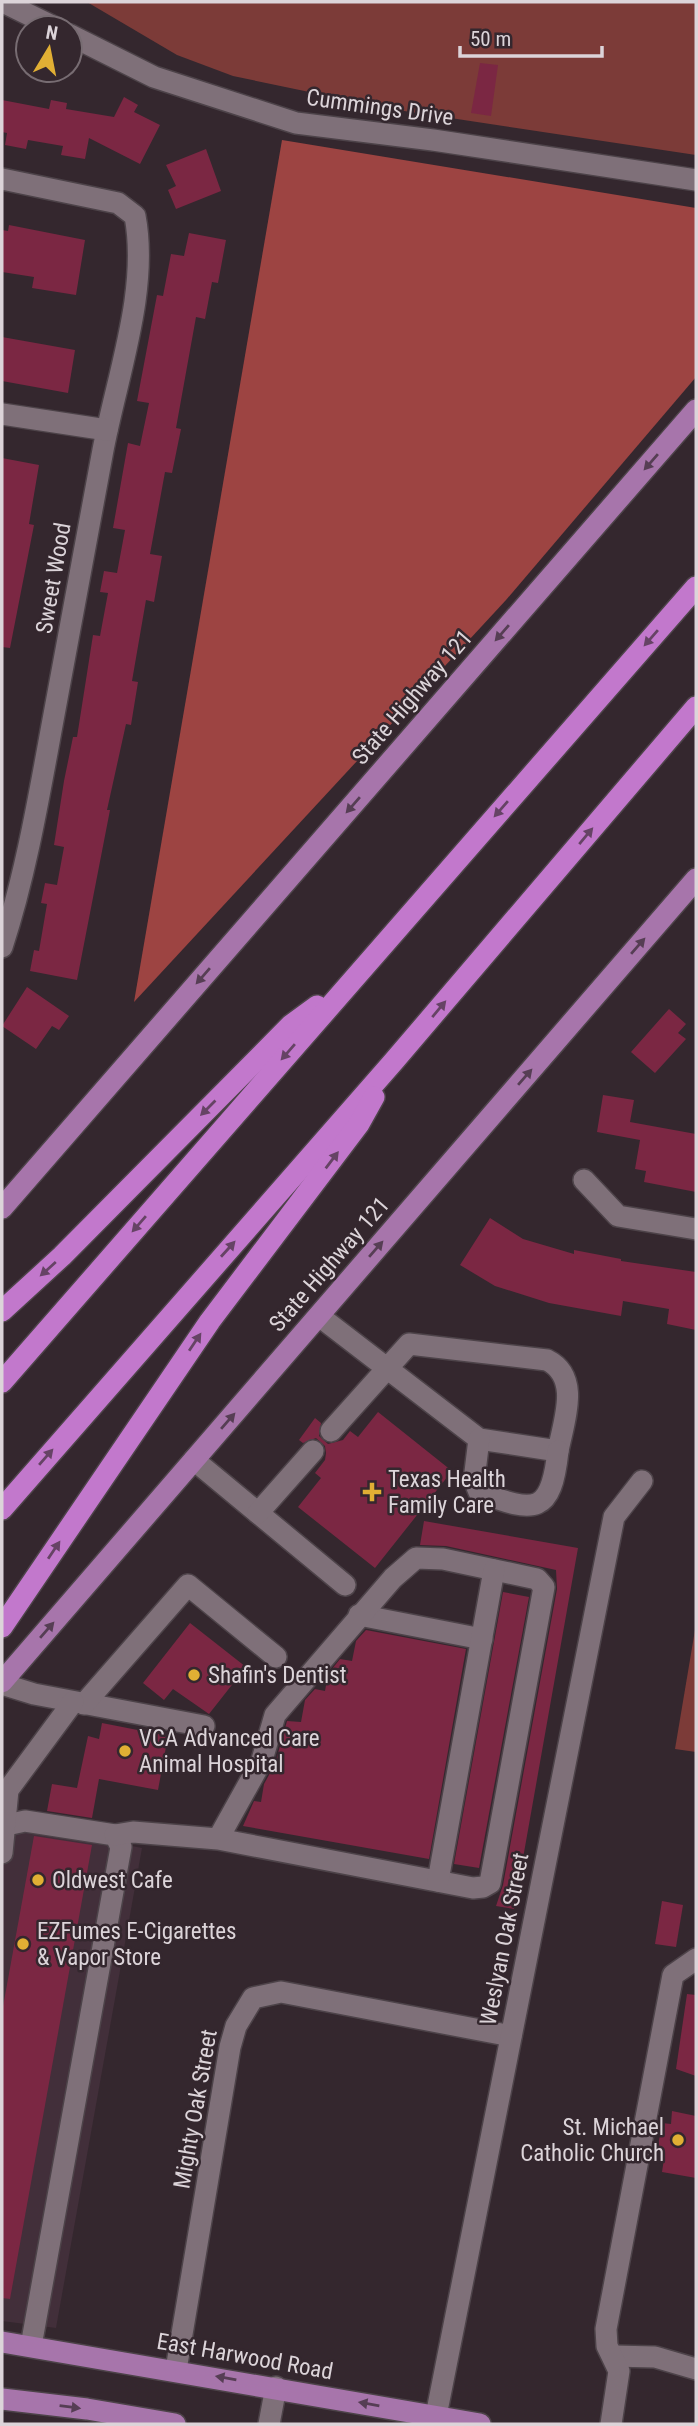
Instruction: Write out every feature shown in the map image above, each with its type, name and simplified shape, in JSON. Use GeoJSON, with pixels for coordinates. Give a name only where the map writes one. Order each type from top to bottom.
{"type":"FeatureCollection","features":[{"type":"Feature","properties":{"kind":"highway"},"geometry":{"type":"LineString","coordinates":[[2,1382],[696,587]]}},
{"type":"Feature","properties":{"kind":"highway"},"geometry":{"type":"LineString","coordinates":[[2,1509],[394,1061],[696,707]]}},
{"type":"Feature","properties":{"kind":"highway"},"geometry":{"type":"LineString","coordinates":[[2,1311],[62,1256],[291,1025],[349,982]]}},
{"type":"Feature","properties":{"kind":"highway"},"geometry":{"type":"LineString","coordinates":[[2,1627],[210,1321],[359,1124],[394,1061]]}},
{"type":"Feature","properties":{"kind":"main road","name":"State Highway 121"},"geometry":{"type":"LineString","coordinates":[[2,1208],[696,410]]}},
{"type":"Feature","properties":{"kind":"main road","name":"State Highway 121"},"geometry":{"type":"LineString","coordinates":[[2,1683],[696,879]]}},
{"type":"Feature","properties":{"kind":"main road","name":"East Harwood Road"},"geometry":{"type":"LineString","coordinates":[[2,2342],[276,2387],[435,2420],[480,2424]]}},
{"type":"Feature","properties":{"kind":"main road"},"geometry":{"type":"LineString","coordinates":[[2,2399],[86,2409],[175,2424]]}},
{"type":"Feature","properties":{"kind":"street"},"geometry":{"type":"LineString","coordinates":[[3,2],[27,14]]}},
{"type":"Feature","properties":{"kind":"street","name":"Cummings Drive"},"geometry":{"type":"LineString","coordinates":[[84,42],[154,77],[296,122],[696,180]]}},
{"type":"Feature","properties":{"kind":"street","name":"Sweet Wood"},"geometry":{"type":"LineString","coordinates":[[2,179],[118,203],[135,216],[140,244],[139,279],[107,430],[43,778],[15,907],[2,947]]}},
{"type":"Feature","properties":{"kind":"street"},"geometry":{"type":"LineString","coordinates":[[2,415],[107,430]]}},
{"type":"Feature","properties":{"kind":"street"},"geometry":{"type":"LineString","coordinates":[[584,1180],[618,1216],[696,1229]]}},
{"type":"Feature","properties":{"kind":"street"},"geometry":{"type":"LineString","coordinates":[[319,1316],[479,1439],[558,1451]]}},
{"type":"Feature","properties":{"kind":"street"},"geometry":{"type":"LineString","coordinates":[[331,1431],[408,1343],[547,1360],[560,1367],[568,1382],[555,1482],[547,1499],[537,1505],[499,1500],[479,1492],[474,1480],[479,1439]]}},
{"type":"Feature","properties":{"kind":"street"},"geometry":{"type":"LineString","coordinates":[[258,1513],[313,1451]]}},
{"type":"Feature","properties":{"kind":"street"},"geometry":{"type":"LineString","coordinates":[[194,1460],[345,1585]]}},
{"type":"Feature","properties":{"kind":"street","name":"Weslyan Oak Street"},"geometry":{"type":"LineString","coordinates":[[435,2420],[614,1517],[642,1481]]}},
{"type":"Feature","properties":{"kind":"street"},"geometry":{"type":"LineString","coordinates":[[4,1825],[25,1821],[115,1835],[133,1832],[218,1839],[438,1881],[483,1887],[490,1883],[544,1587],[537,1578],[443,1559],[416,1558],[393,1578],[359,1615],[275,1715],[262,1760],[218,1839]]}},
{"type":"Feature","properties":{"kind":"street"},"geometry":{"type":"LineString","coordinates":[[438,1881],[494,1570]]}},
{"type":"Feature","properties":{"kind":"street"},"geometry":{"type":"LineString","coordinates":[[2,1853],[8,1790],[78,1703],[187,1585],[276,1657]]}},
{"type":"Feature","properties":{"kind":"street"},"geometry":{"type":"LineString","coordinates":[[359,1615],[482,1639]]}},
{"type":"Feature","properties":{"kind":"street"},"geometry":{"type":"LineString","coordinates":[[2,1683],[78,1703],[204,1726]]}},
{"type":"Feature","properties":{"kind":"street"},"geometry":{"type":"LineString","coordinates":[[30,2346],[121,1847],[115,1835]]}},
{"type":"Feature","properties":{"kind":"street"},"geometry":{"type":"LineString","coordinates":[[611,2424],[619,2379],[605,2338],[606,2329],[673,1975],[696,1959]]}},
{"type":"Feature","properties":{"kind":"street","name":"Mighty Oak Street"},"geometry":{"type":"LineString","coordinates":[[176,2370],[230,2047],[236,2026],[253,1998],[281,1992],[511,2036]]}},
{"type":"Feature","properties":{"kind":"street"},"geometry":{"type":"LineString","coordinates":[[613,2356],[629,2354],[655,2357],[696,2368]]}},
{"type":"Feature","properties":{"kind":"street"},"geometry":{"type":"LineString","coordinates":[[269,2424],[276,2387]]}},
{"type":"Feature","properties":{"kind":"shaded area"},"geometry":{"type":"Polygon","coordinates":[[[87,2],[696,2],[696,155],[391,109],[233,76],[177,55],[87,2]]]}},
{"type":"Feature","properties":{"kind":"shaded area"},"geometry":{"type":"Polygon","coordinates":[[[282,140],[696,208],[696,377],[506,600],[134,1002],[282,140]]]}},
{"type":"Feature","properties":{"kind":"shaded area"},"geometry":{"type":"Polygon","coordinates":[[[696,1624],[696,1752],[675,1749],[696,1624]]]}},
{"type":"Feature","properties":{"kind":"shaded area"},"geometry":{"type":"Polygon","coordinates":[[[2,1820],[142,1848],[56,2328],[2,2321],[2,1820]]]}},
{"type":"Feature","properties":{"kind":"building"},"geometry":{"type":"Polygon","coordinates":[[[480,63],[498,65],[491,116],[471,113],[480,63]]]}},
{"type":"Feature","properties":{"kind":"building"},"geometry":{"type":"Polygon","coordinates":[[[124,97],[138,105],[134,112],[160,125],[140,164],[89,138],[85,159],[61,155],[63,146],[28,140],[26,149],[5,145],[7,133],[2,132],[2,100],[49,109],[51,100],[67,103],[66,109],[114,117],[124,97]]]}},
{"type":"Feature","properties":{"kind":"building"},"geometry":{"type":"Polygon","coordinates":[[[206,149],[221,191],[176,209],[168,190],[176,186],[166,165],[206,149]]]}},
{"type":"Feature","properties":{"kind":"building"},"geometry":{"type":"Polygon","coordinates":[[[9,225],[85,240],[76,295],[32,288],[34,277],[2,272],[2,230],[8,231],[9,225]]]}},
{"type":"Feature","properties":{"kind":"building"},"geometry":{"type":"Polygon","coordinates":[[[189,233],[226,240],[218,283],[212,282],[205,319],[196,317],[176,428],[181,429],[172,473],[165,472],[150,554],[162,556],[154,602],[146,600],[132,681],[138,682],[131,725],[126,724],[107,810],[110,810],[77,980],[30,971],[34,950],[39,951],[47,904],[41,903],[45,883],[57,885],[64,847],[54,845],[73,737],[77,737],[93,635],[100,636],[108,593],[100,592],[104,571],[117,573],[125,530],[113,528],[128,443],[140,446],[149,403],[137,401],[157,295],[163,296],[171,254],[184,256],[189,233]]]}},
{"type":"Feature","properties":{"kind":"building"},"geometry":{"type":"Polygon","coordinates":[[[2,337],[75,350],[68,393],[2,381],[2,337]]]}},
{"type":"Feature","properties":{"kind":"building"},"geometry":{"type":"Polygon","coordinates":[[[2,458],[39,465],[29,524],[34,525],[10,648],[2,647],[2,458]]]}},
{"type":"Feature","properties":{"kind":"building"},"geometry":{"type":"Polygon","coordinates":[[[27,987],[69,1016],[59,1030],[52,1026],[36,1049],[2,1026],[27,987]]]}},
{"type":"Feature","properties":{"kind":"building"},"geometry":{"type":"Polygon","coordinates":[[[669,1009],[686,1024],[678,1033],[686,1039],[655,1073],[631,1052],[669,1009]]]}},
{"type":"Feature","properties":{"kind":"building"},"geometry":{"type":"Polygon","coordinates":[[[603,1095],[634,1100],[630,1122],[696,1134],[696,1192],[644,1182],[646,1171],[635,1169],[640,1140],[597,1132],[603,1095]]]}},
{"type":"Feature","properties":{"kind":"building"},"geometry":{"type":"Polygon","coordinates":[[[490,1218],[523,1239],[574,1254],[574,1250],[621,1261],[696,1272],[696,1330],[667,1324],[669,1309],[623,1301],[621,1316],[549,1303],[495,1286],[460,1265],[490,1218]]]}},
{"type":"Feature","properties":{"kind":"building","name":"Texas Health Family Care"},"geometry":{"type":"Polygon","coordinates":[[[378,1412],[452,1471],[375,1568],[298,1507],[321,1478],[315,1473],[325,1460],[326,1453],[325,1446],[316,1438],[303,1443],[299,1440],[315,1418],[321,1423],[319,1436],[328,1444],[343,1440],[350,1431],[358,1437],[378,1412]]]}},
{"type":"Feature","properties":{"kind":"building"},"geometry":{"type":"Polygon","coordinates":[[[424,1521],[578,1548],[514,1909],[496,1906],[503,1885],[557,1589],[556,1570],[446,1546],[420,1545],[424,1521]]]}},
{"type":"Feature","properties":{"kind":"building"},"geometry":{"type":"Polygon","coordinates":[[[503,1592],[529,1597],[479,1868],[454,1864],[503,1592]]]}},
{"type":"Feature","properties":{"kind":"building","name":"Shafin's Dentist"},"geometry":{"type":"Polygon","coordinates":[[[190,1623],[246,1667],[209,1714],[173,1689],[164,1700],[143,1683],[190,1623]]]}},
{"type":"Feature","properties":{"kind":"building"},"geometry":{"type":"Polygon","coordinates":[[[366,1630],[466,1649],[429,1859],[243,1826],[254,1801],[261,1802],[264,1784],[275,1764],[287,1721],[301,1722],[305,1700],[315,1689],[325,1691],[328,1674],[340,1659],[352,1661],[356,1641],[366,1630]]]}},
{"type":"Feature","properties":{"kind":"building","name":"VCA Advanced Care Animal Hospital"},"geometry":{"type":"Polygon","coordinates":[[[102,1723],[168,1736],[158,1790],[99,1779],[92,1818],[47,1811],[52,1784],[77,1788],[88,1736],[99,1739],[102,1723]]]}},
{"type":"Feature","properties":{"kind":"building"},"geometry":{"type":"Polygon","coordinates":[[[34,1836],[92,1845],[10,2299],[2,2298],[2,2012],[34,1836]]]}},
{"type":"Feature","properties":{"kind":"building"},"geometry":{"type":"Polygon","coordinates":[[[662,1901],[683,1905],[676,1947],[655,1944],[662,1901]]]}},
{"type":"Feature","properties":{"kind":"building","name":"St. Michael Catholic Church"},"geometry":{"type":"Polygon","coordinates":[[[687,1994],[696,1995],[696,2076],[676,2069],[687,1994]]]}},
{"type":"Feature","properties":{"kind":"building","name":"St. Michael Catholic Church"},"geometry":{"type":"Polygon","coordinates":[[[672,2111],[696,2116],[696,2178],[662,2172],[664,2159],[656,2157],[662,2123],[671,2124],[672,2111]]]}},
{"type":"Feature","properties":{"kind":"place","name":"Texas Health Family Care"},"geometry":{"type":"Point","coordinates":[372,1492]}},
{"type":"Feature","properties":{"kind":"place","name":"Shafin's Dentist"},"geometry":{"type":"Point","coordinates":[194,1675]}},
{"type":"Feature","properties":{"kind":"place","name":"VCA Advanced Care Animal Hospital"},"geometry":{"type":"Point","coordinates":[125,1751]}},
{"type":"Feature","properties":{"kind":"place","name":"Oldwest Cafe"},"geometry":{"type":"Point","coordinates":[38,1880]}},
{"type":"Feature","properties":{"kind":"place","name":"EZFumes E-Cigarettes & Vapor Store"},"geometry":{"type":"Point","coordinates":[23,1944]}},
{"type":"Feature","properties":{"kind":"place","name":"St. Michael Catholic Church"},"geometry":{"type":"Point","coordinates":[678,2140]}}]}
